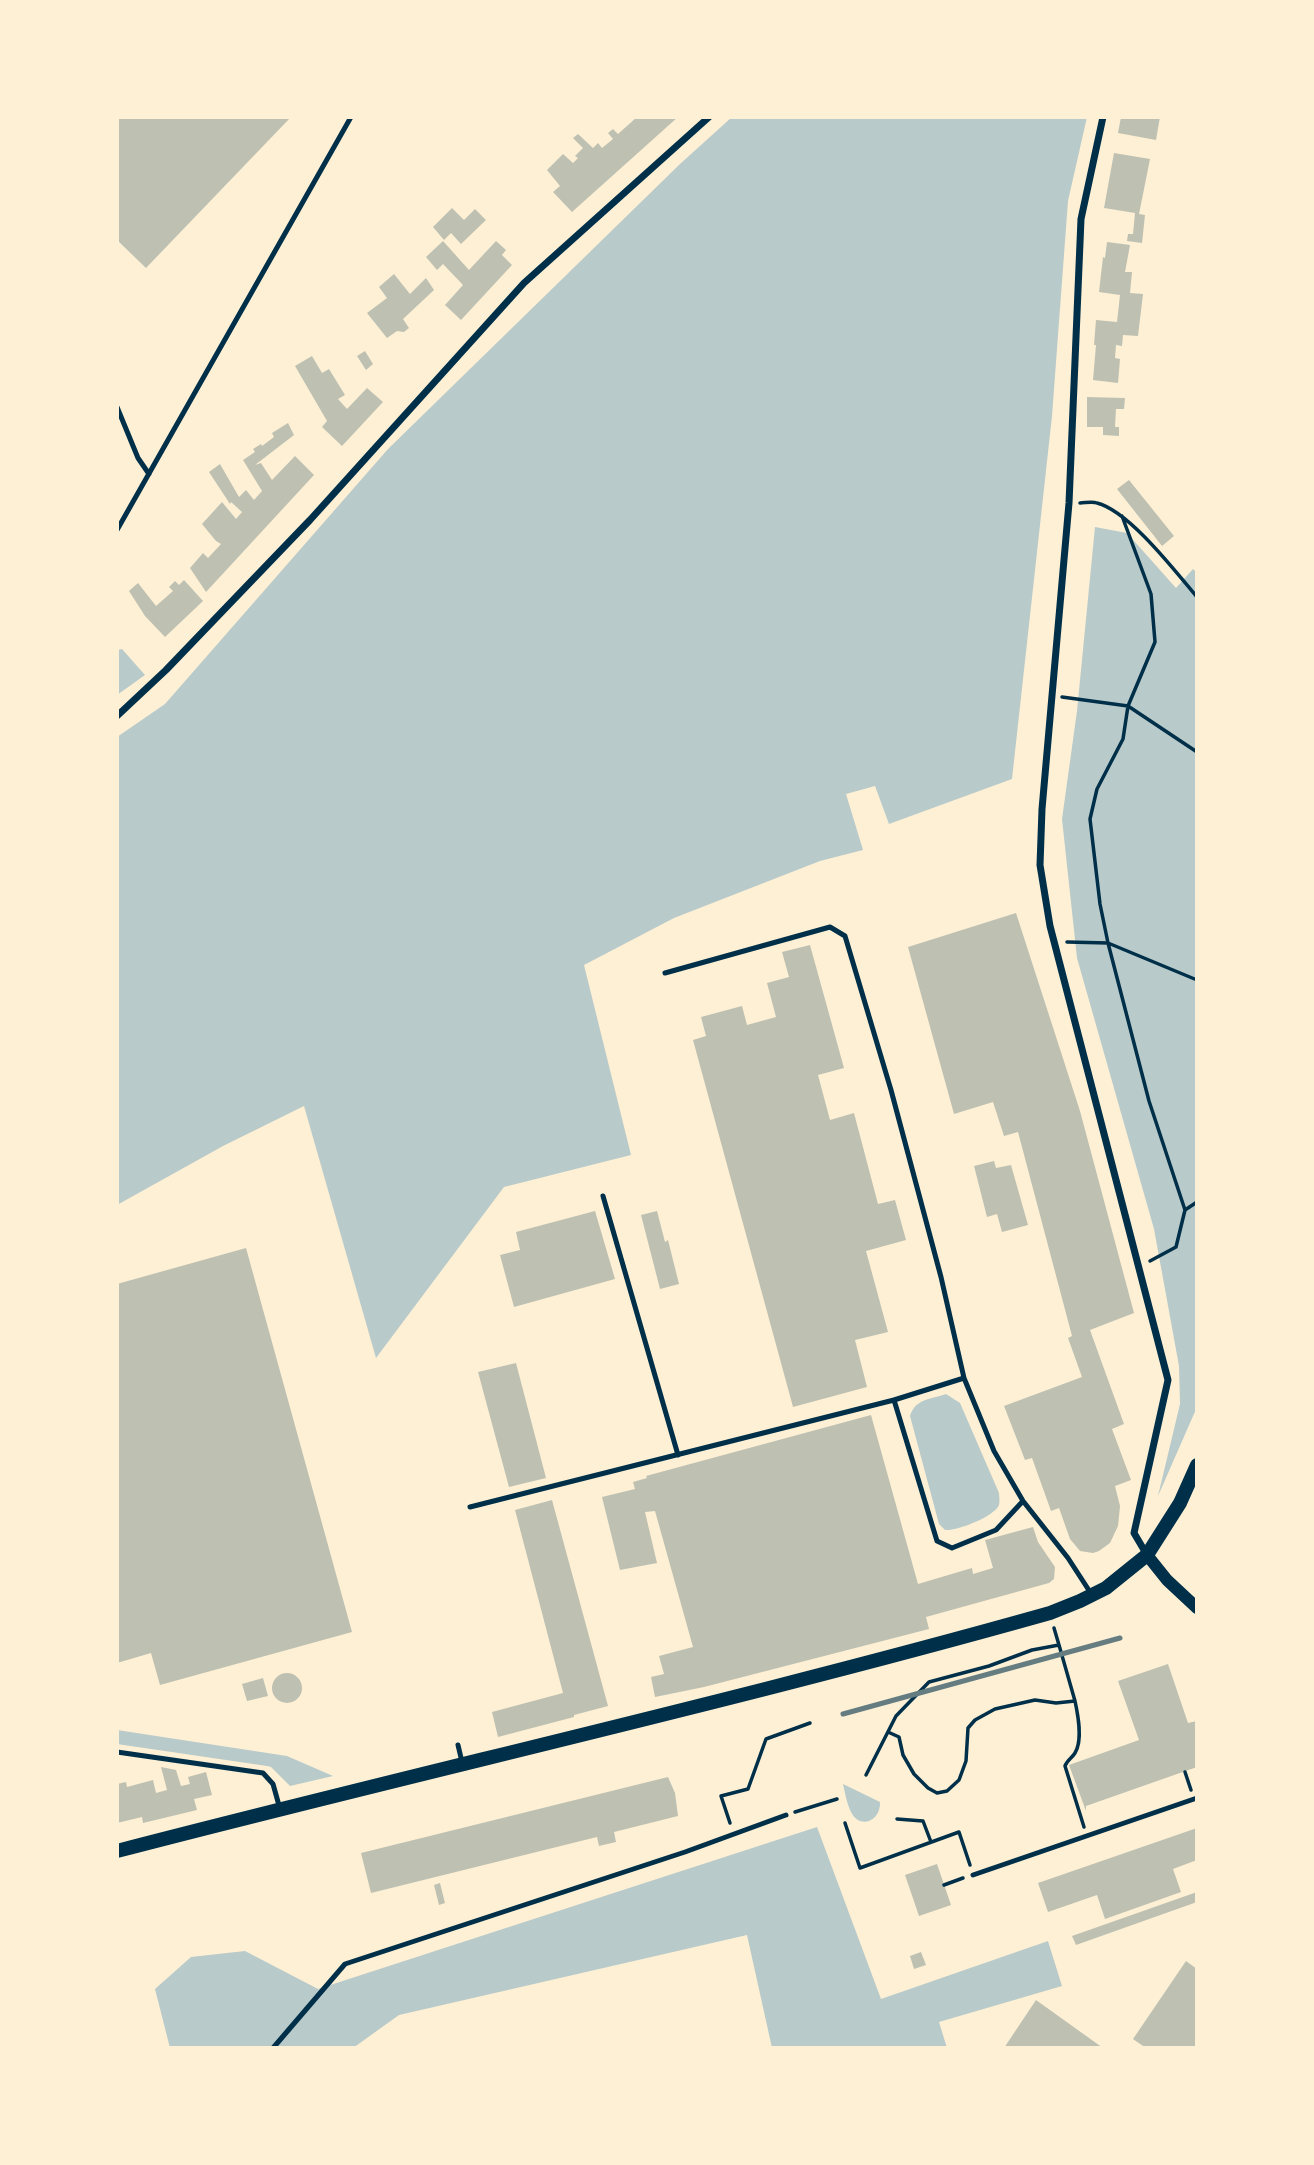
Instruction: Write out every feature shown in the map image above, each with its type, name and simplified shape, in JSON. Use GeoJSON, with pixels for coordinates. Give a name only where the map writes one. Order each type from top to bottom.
{"type":"FeatureCollection","features":[{"type":"Feature","properties":{"kind":"main road"},"geometry":{"type":"LineString","coordinates":[[117,1851],[771,1687],[1050,1613],[1093,1596],[1147,1555],[1180,1503],[1197,1465]]}},
{"type":"Feature","properties":{"kind":"street"},"geometry":{"type":"LineString","coordinates":[[117,716],[166,670],[310,520],[524,283],[709,117]]}},
{"type":"Feature","properties":{"kind":"street"},"geometry":{"type":"LineString","coordinates":[[1103,117],[1081,219],[1069,503],[1042,809],[1040,865],[1050,926],[1168,1380],[1135,1533],[1147,1555],[1167,1580],[1197,1608]]}},
{"type":"Feature","properties":{"kind":"lane"},"geometry":{"type":"LineString","coordinates":[[117,530],[351,117]]}},
{"type":"Feature","properties":{"kind":"lane"},"geometry":{"type":"LineString","coordinates":[[117,407],[138,458],[149,474]]}},
{"type":"Feature","properties":{"kind":"lane"},"geometry":{"type":"LineString","coordinates":[[665,973],[830,927],[845,936],[895,1104],[941,1277],[964,1378],[994,1451],[1023,1501],[1068,1558],[1093,1596]]}},
{"type":"Feature","properties":{"kind":"lane"},"geometry":{"type":"LineString","coordinates":[[603,1196],[678,1455]]}},
{"type":"Feature","properties":{"kind":"lane"},"geometry":{"type":"LineString","coordinates":[[470,1507],[894,1400],[964,1378]]}},
{"type":"Feature","properties":{"kind":"lane"},"geometry":{"type":"LineString","coordinates":[[894,1400],[937,1541],[953,1548],[996,1530],[1023,1501]]}},
{"type":"Feature","properties":{"kind":"lane"},"geometry":{"type":"LineString","coordinates":[[458,1745],[462,1764]]}},
{"type":"Feature","properties":{"kind":"lane"},"geometry":{"type":"LineString","coordinates":[[117,1752],[262,1773],[273,1784],[280,1809]]}},
{"type":"Feature","properties":{"kind":"lane"},"geometry":{"type":"LineString","coordinates":[[973,1875],[1196,1798]]}},
{"type":"Feature","properties":{"kind":"lane"},"geometry":{"type":"LineString","coordinates":[[273,2048],[345,1964],[786,1815]]}},
{"type":"Feature","properties":{"kind":"path"},"geometry":{"type":"LineString","coordinates":[[1069,503],[1097,502],[1122,516],[1197,597]]}},
{"type":"Feature","properties":{"kind":"path"},"geometry":{"type":"LineString","coordinates":[[1122,516],[1151,594],[1155,642],[1128,706],[1123,739],[1097,789],[1090,819],[1100,904],[1108,943],[1149,1101],[1185,1210],[1176,1247],[1139,1266]]}},
{"type":"Feature","properties":{"kind":"path"},"geometry":{"type":"LineString","coordinates":[[1052,696],[1128,706],[1197,752]]}},
{"type":"Feature","properties":{"kind":"path"},"geometry":{"type":"LineString","coordinates":[[1054,941],[1108,943],[1197,980]]}},
{"type":"Feature","properties":{"kind":"path"},"geometry":{"type":"LineString","coordinates":[[1185,1210],[1197,1202]]}},
{"type":"Feature","properties":{"kind":"path"},"geometry":{"type":"LineString","coordinates":[[1050,1613],[1075,1701],[1079,1728],[1076,1752],[1065,1766],[1087,1836]]}},
{"type":"Feature","properties":{"kind":"path"},"geometry":{"type":"LineString","coordinates":[[866,1775],[895,1716],[929,1682],[989,1666],[1032,1650],[1059,1645]]}},
{"type":"Feature","properties":{"kind":"path"},"geometry":{"type":"LineString","coordinates":[[888,1732],[898,1737],[903,1755],[914,1774],[937,1793],[947,1791],[959,1780],[966,1761],[968,1728],[975,1720],[995,1709],[1035,1700],[1056,1703],[1075,1701]]}},
{"type":"Feature","properties":{"kind":"path"},"geometry":{"type":"LineString","coordinates":[[733,1834],[721,1796],[748,1789],[766,1739],[810,1723]]}},
{"type":"Feature","properties":{"kind":"path"},"geometry":{"type":"LineString","coordinates":[[1185,1772],[1196,1798]]}},
{"type":"Feature","properties":{"kind":"path"},"geometry":{"type":"LineString","coordinates":[[804,1809],[837,1799]]}},
{"type":"Feature","properties":{"kind":"path"},"geometry":{"type":"LineString","coordinates":[[897,1819],[923,1821],[931,1842]]}},
{"type":"Feature","properties":{"kind":"path"},"geometry":{"type":"LineString","coordinates":[[845,1823],[860,1868],[958,1832],[973,1875],[944,1885]]}},
{"type":"Feature","properties":{"kind":"shaded area"},"geometry":{"type":"Polygon","coordinates":[[[732,117],[1087,117],[1068,201],[1052,416],[1012,779],[889,824],[875,786],[846,794],[863,850],[820,861],[674,918],[584,965],[631,1155],[504,1187],[376,1358],[304,1106],[223,1146],[117,1205],[117,737],[165,704],[388,449],[680,164],[732,117]]]}},
{"type":"Feature","properties":{"kind":"shaded area"},"geometry":{"type":"Polygon","coordinates":[[[1095,527],[1127,533],[1176,588],[1193,569],[1197,573],[1197,1407],[1158,1496],[1180,1404],[1179,1366],[1154,1229],[1077,958],[1062,819],[1077,711],[1095,527]]]}},
{"type":"Feature","properties":{"kind":"shaded area"},"geometry":{"type":"Polygon","coordinates":[[[122,649],[145,675],[117,695],[117,650],[122,649]]]}},
{"type":"Feature","properties":{"kind":"shaded area"},"geometry":{"type":"Polygon","coordinates":[[[946,1394],[960,1403],[999,1493],[996,1510],[966,1526],[951,1530],[945,1530],[939,1524],[910,1416],[920,1403],[946,1394]]]}},
{"type":"Feature","properties":{"kind":"shaded area"},"geometry":{"type":"Polygon","coordinates":[[[117,1730],[287,1756],[333,1776],[290,1786],[267,1766],[117,1744],[117,1730]]]}},
{"type":"Feature","properties":{"kind":"shaded area"},"geometry":{"type":"Polygon","coordinates":[[[843,1784],[880,1802],[874,1818],[864,1822],[855,1818],[848,1806],[843,1784]]]}},
{"type":"Feature","properties":{"kind":"shaded area"},"geometry":{"type":"Polygon","coordinates":[[[817,1827],[881,1999],[1048,1941],[1062,1986],[939,2022],[947,2048],[772,2048],[747,1935],[399,2015],[353,2048],[170,2048],[155,1989],[191,1957],[245,1951],[318,1989],[817,1827]]]}},
{"type":"Feature","properties":{"kind":"building"},"geometry":{"type":"Polygon","coordinates":[[[117,117],[291,117],[146,268],[117,240],[117,117]]]}},
{"type":"Feature","properties":{"kind":"building"},"geometry":{"type":"Polygon","coordinates":[[[637,117],[678,117],[572,212],[553,192],[560,186],[547,170],[563,154],[573,163],[578,158],[575,156],[583,148],[573,138],[578,134],[593,148],[598,143],[602,148],[613,139],[608,133],[613,129],[618,134],[637,117]]]}},
{"type":"Feature","properties":{"kind":"building"},"geometry":{"type":"Polygon","coordinates":[[[1121,117],[1160,117],[1156,140],[1118,133],[1121,117]]]}},
{"type":"Feature","properties":{"kind":"building"},"geometry":{"type":"Polygon","coordinates":[[[1114,153],[1150,159],[1139,214],[1145,215],[1142,243],[1127,241],[1128,234],[1133,234],[1135,213],[1104,208],[1114,153]]]}},
{"type":"Feature","properties":{"kind":"building"},"geometry":{"type":"Polygon","coordinates":[[[452,208],[464,220],[475,209],[486,220],[461,244],[451,233],[444,240],[433,227],[452,208]]]}},
{"type":"Feature","properties":{"kind":"building"},"geometry":{"type":"Polygon","coordinates":[[[443,241],[469,270],[496,241],[506,250],[502,255],[512,265],[461,320],[445,305],[463,285],[443,264],[437,270],[426,257],[443,241]]]}},
{"type":"Feature","properties":{"kind":"building"},"geometry":{"type":"Polygon","coordinates":[[[1107,242],[1130,245],[1125,272],[1132,272],[1130,293],[1143,294],[1138,336],[1123,335],[1122,346],[1116,345],[1115,358],[1120,359],[1118,383],[1093,380],[1096,320],[1117,322],[1120,295],[1099,292],[1107,242]]]}},
{"type":"Feature","properties":{"kind":"building"},"geometry":{"type":"Polygon","coordinates":[[[394,274],[410,294],[426,278],[434,290],[403,319],[409,328],[404,332],[397,331],[387,338],[367,313],[387,298],[379,287],[394,274]]]}},
{"type":"Feature","properties":{"kind":"building"},"geometry":{"type":"Polygon","coordinates":[[[365,351],[373,364],[366,370],[357,356],[365,351]]]}},
{"type":"Feature","properties":{"kind":"building"},"geometry":{"type":"Polygon","coordinates":[[[312,356],[322,373],[329,369],[345,395],[338,399],[347,409],[367,388],[383,402],[342,446],[322,427],[327,421],[295,366],[312,356]]]}},
{"type":"Feature","properties":{"kind":"building"},"geometry":{"type":"Polygon","coordinates":[[[1087,397],[1125,398],[1124,409],[1116,409],[1115,427],[1119,427],[1119,436],[1103,435],[1103,427],[1087,427],[1087,397]]]}},
{"type":"Feature","properties":{"kind":"building"},"geometry":{"type":"Polygon","coordinates":[[[288,423],[294,435],[255,465],[261,463],[272,480],[295,456],[314,475],[206,592],[190,568],[203,553],[208,558],[221,544],[202,524],[222,502],[236,519],[242,512],[231,502],[230,504],[209,472],[220,464],[239,497],[246,490],[254,500],[262,491],[243,460],[255,452],[253,449],[274,437],[272,433],[288,423]]]}},
{"type":"Feature","properties":{"kind":"building"},"geometry":{"type":"Polygon","coordinates":[[[1129,480],[1174,536],[1162,546],[1117,489],[1129,480]]]}},
{"type":"Feature","properties":{"kind":"building"},"geometry":{"type":"Polygon","coordinates":[[[184,580],[203,601],[165,637],[145,616],[129,591],[138,583],[156,606],[173,591],[169,587],[175,581],[179,585],[184,580]]]}},
{"type":"Feature","properties":{"kind":"building"},"geometry":{"type":"Polygon","coordinates":[[[1016,913],[1080,1111],[1134,1313],[1090,1330],[1124,1424],[1112,1429],[1131,1480],[1115,1486],[1120,1506],[1118,1526],[1110,1543],[1093,1553],[1080,1551],[1070,1539],[1059,1508],[1051,1511],[1032,1458],[1025,1460],[1004,1406],[1082,1377],[1068,1338],[1072,1336],[1018,1132],[1004,1136],[993,1102],[954,1114],[908,947],[1016,913]]]}},
{"type":"Feature","properties":{"kind":"building"},"geometry":{"type":"Polygon","coordinates":[[[810,945],[844,1068],[818,1075],[830,1120],[854,1113],[878,1204],[895,1200],[906,1240],[866,1251],[888,1332],[855,1340],[867,1387],[793,1407],[693,1040],[706,1036],[701,1017],[742,1006],[747,1025],[776,1017],[767,983],[789,977],[782,952],[810,945]]]}},
{"type":"Feature","properties":{"kind":"building"},"geometry":{"type":"Polygon","coordinates":[[[994,1161],[996,1168],[1011,1165],[1028,1225],[1002,1232],[997,1214],[987,1217],[974,1166],[994,1161]]]}},
{"type":"Feature","properties":{"kind":"building"},"geometry":{"type":"Polygon","coordinates":[[[595,1211],[615,1279],[514,1307],[500,1255],[520,1250],[516,1232],[595,1211]]]}},
{"type":"Feature","properties":{"kind":"building"},"geometry":{"type":"Polygon","coordinates":[[[657,1211],[665,1242],[668,1240],[679,1284],[660,1289],[641,1215],[657,1211]]]}},
{"type":"Feature","properties":{"kind":"building"},"geometry":{"type":"Polygon","coordinates":[[[246,1248],[352,1632],[160,1685],[151,1653],[117,1663],[117,1284],[246,1248]]]}},
{"type":"Feature","properties":{"kind":"building"},"geometry":{"type":"Polygon","coordinates":[[[516,1363],[546,1478],[509,1487],[478,1372],[516,1363]]]}},
{"type":"Feature","properties":{"kind":"building"},"geometry":{"type":"Polygon","coordinates":[[[871,1415],[918,1584],[972,1568],[973,1574],[993,1568],[985,1540],[1033,1527],[1038,1542],[1055,1567],[1054,1579],[1049,1583],[926,1617],[929,1629],[655,1697],[651,1677],[664,1674],[659,1656],[693,1647],[655,1511],[645,1512],[657,1563],[620,1570],[602,1497],[635,1489],[633,1482],[647,1478],[646,1476],[871,1415]]]}},
{"type":"Feature","properties":{"kind":"building"},"geometry":{"type":"Polygon","coordinates":[[[552,1500],[608,1706],[498,1737],[492,1712],[563,1693],[515,1510],[552,1500]]]}},
{"type":"Feature","properties":{"kind":"building"},"geometry":{"type":"Polygon","coordinates":[[[1168,1664],[1188,1723],[1197,1721],[1197,1767],[1086,1806],[1086,1811],[1069,1765],[1139,1740],[1118,1681],[1168,1664]]]}},
{"type":"Feature","properties":{"kind":"building"},"geometry":{"type":"Polygon","coordinates":[[[287,1673],[298,1677],[302,1688],[298,1699],[287,1703],[276,1699],[272,1688],[276,1677],[287,1673]]]}},
{"type":"Feature","properties":{"kind":"building"},"geometry":{"type":"Polygon","coordinates":[[[263,1678],[268,1696],[247,1701],[242,1684],[263,1678]]]}},
{"type":"Feature","properties":{"kind":"building"},"geometry":{"type":"Polygon","coordinates":[[[161,1767],[176,1770],[181,1786],[190,1784],[188,1777],[206,1772],[212,1795],[194,1799],[197,1810],[143,1823],[142,1817],[117,1823],[117,1784],[126,1782],[127,1787],[153,1780],[156,1793],[167,1790],[161,1767]]]}},
{"type":"Feature","properties":{"kind":"building"},"geometry":{"type":"Polygon","coordinates":[[[668,1777],[675,1793],[678,1816],[614,1832],[616,1842],[599,1846],[597,1837],[371,1893],[361,1853],[668,1777]]]}},
{"type":"Feature","properties":{"kind":"building"},"geometry":{"type":"Polygon","coordinates":[[[1197,1828],[1197,1860],[1173,1869],[1181,1892],[1105,1919],[1097,1895],[1048,1912],[1038,1883],[1197,1828]]]}},
{"type":"Feature","properties":{"kind":"building"},"geometry":{"type":"Polygon","coordinates":[[[937,1864],[951,1905],[919,1916],[905,1875],[937,1864]]]}},
{"type":"Feature","properties":{"kind":"building"},"geometry":{"type":"Polygon","coordinates":[[[440,1883],[445,1903],[439,1905],[434,1885],[440,1883]]]}},
{"type":"Feature","properties":{"kind":"building"},"geometry":{"type":"Polygon","coordinates":[[[1197,1892],[1197,1902],[1076,1945],[1072,1936],[1197,1892]]]}},
{"type":"Feature","properties":{"kind":"building"},"geometry":{"type":"Polygon","coordinates":[[[921,1952],[926,1965],[914,1969],[910,1956],[921,1952]]]}},
{"type":"Feature","properties":{"kind":"building"},"geometry":{"type":"Polygon","coordinates":[[[1186,1961],[1197,1969],[1197,2048],[1146,2048],[1133,2039],[1186,1961]]]}},
{"type":"Feature","properties":{"kind":"building"},"geometry":{"type":"Polygon","coordinates":[[[1036,2000],[1103,2048],[1004,2048],[1036,2000]]]}},
{"type":"Feature","properties":{"kind":"railway"},"geometry":{"type":"LineString","coordinates":[[843,1714],[1120,1638]]}}]}
